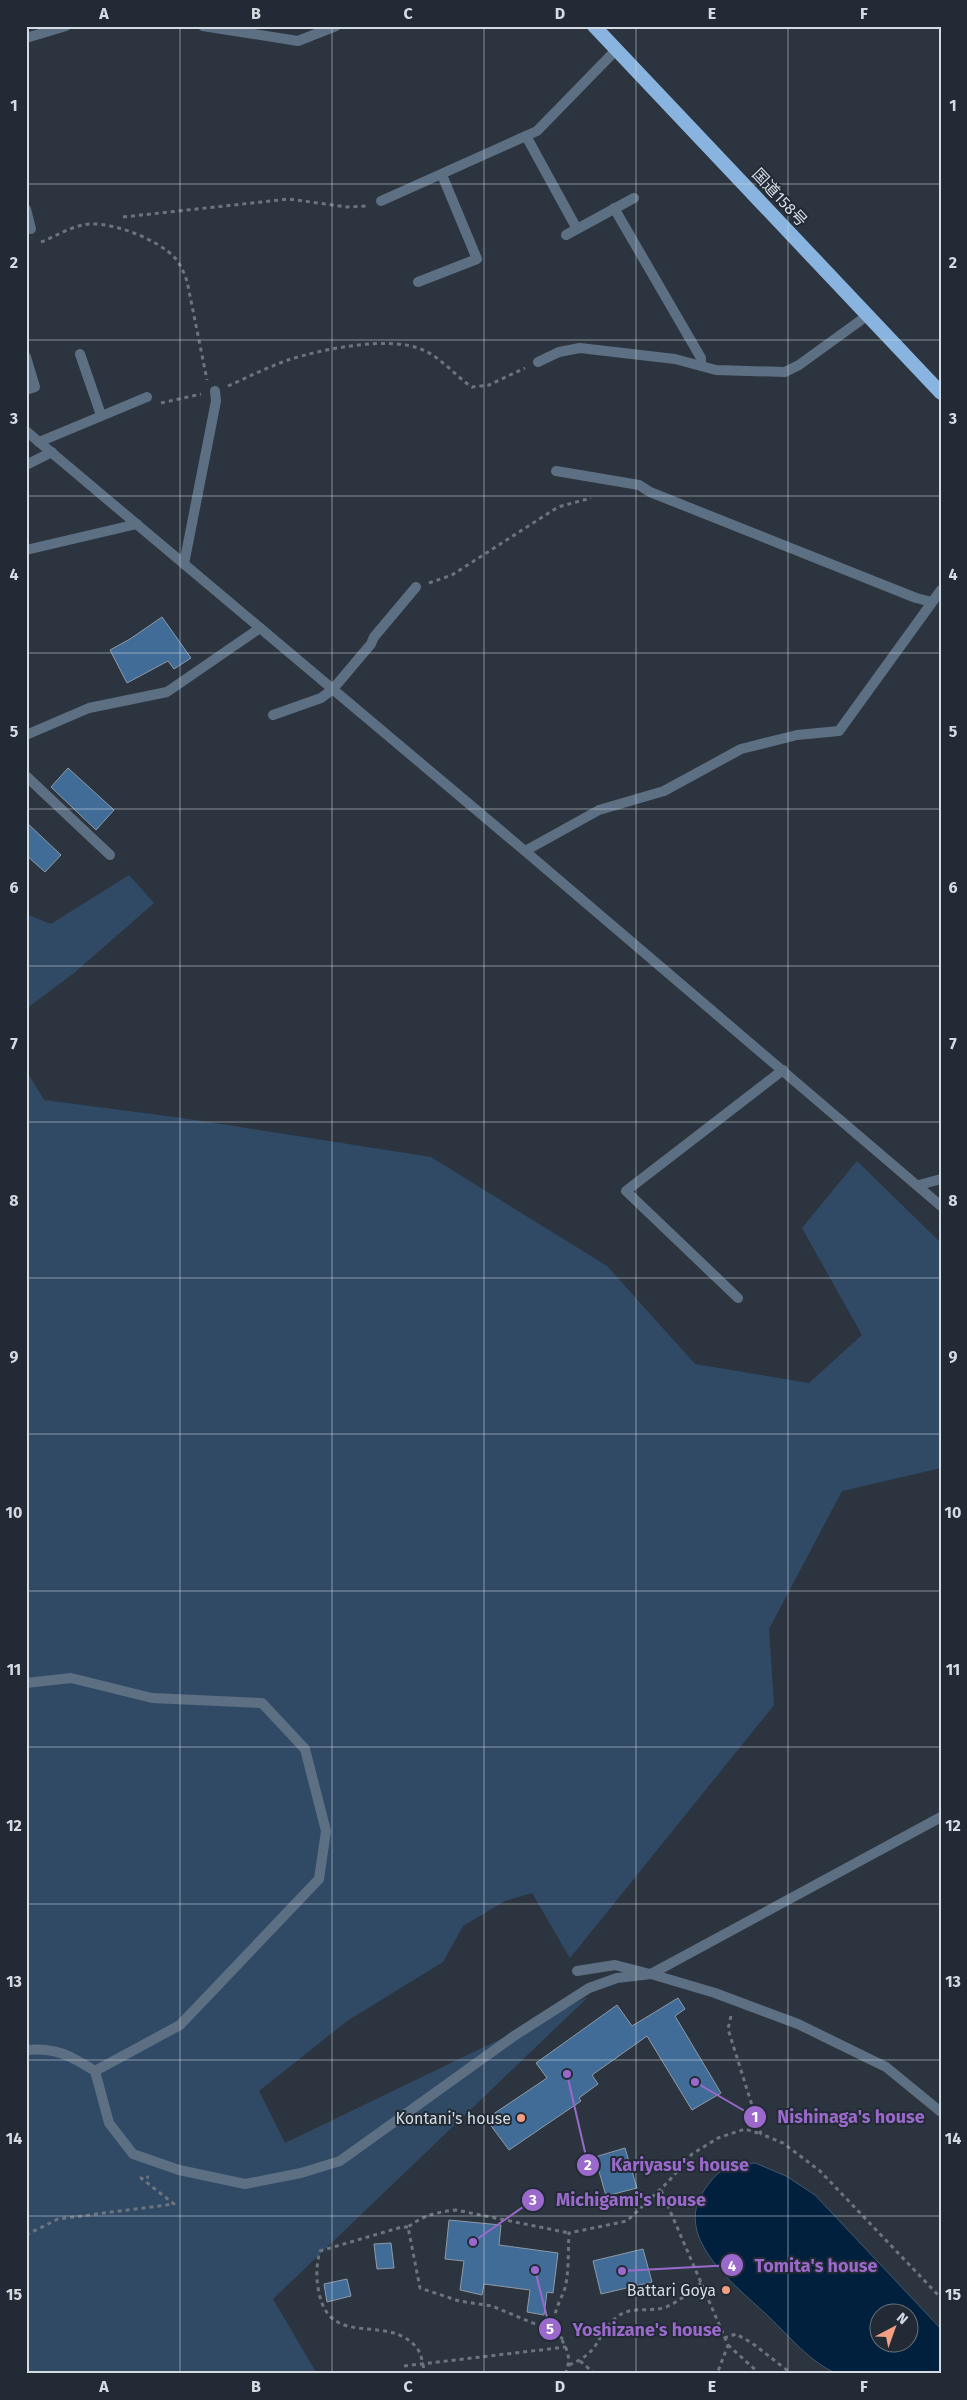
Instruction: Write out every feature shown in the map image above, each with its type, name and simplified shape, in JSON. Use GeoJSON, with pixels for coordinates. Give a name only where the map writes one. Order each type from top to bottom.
{"type":"FeatureCollection","features":[{"type":"Feature","properties":{"kind":"highway","name":"国道158号"},"geometry":{"type":"LineString","coordinates":[[594,26],[615,51],[941,393]]}},
{"type":"Feature","properties":{"kind":"street"},"geometry":{"type":"LineString","coordinates":[[26,38],[66,26]]}},
{"type":"Feature","properties":{"kind":"street"},"geometry":{"type":"LineString","coordinates":[[203,26],[298,41],[336,26]]}},
{"type":"Feature","properties":{"kind":"street"},"geometry":{"type":"LineString","coordinates":[[382,201],[537,131],[615,51]]}},
{"type":"Feature","properties":{"kind":"street"},"geometry":{"type":"LineString","coordinates":[[526,136],[577,229]]}},
{"type":"Feature","properties":{"kind":"street"},"geometry":{"type":"LineString","coordinates":[[418,282],[478,259],[442,175]]}},
{"type":"Feature","properties":{"kind":"street"},"geometry":{"type":"LineString","coordinates":[[566,235],[634,198]]}},
{"type":"Feature","properties":{"kind":"street"},"geometry":{"type":"LineString","coordinates":[[614,208],[701,358],[701,366]]}},
{"type":"Feature","properties":{"kind":"street"},"geometry":{"type":"LineString","coordinates":[[26,209],[31,229]]}},
{"type":"Feature","properties":{"kind":"street"},"geometry":{"type":"LineString","coordinates":[[538,362],[559,352],[580,348],[675,359],[716,370],[785,372],[799,365],[868,315]]}},
{"type":"Feature","properties":{"kind":"street"},"geometry":{"type":"LineString","coordinates":[[80,354],[101,415]]}},
{"type":"Feature","properties":{"kind":"street"},"geometry":{"type":"LineString","coordinates":[[26,357],[35,387],[26,390]]}},
{"type":"Feature","properties":{"kind":"street"},"geometry":{"type":"LineString","coordinates":[[184,564],[216,400],[211,392]]}},
{"type":"Feature","properties":{"kind":"street"},"geometry":{"type":"LineString","coordinates":[[39,442],[147,397]]}},
{"type":"Feature","properties":{"kind":"street"},"geometry":{"type":"LineString","coordinates":[[26,431],[525,851],[919,1185],[941,1206]]}},
{"type":"Feature","properties":{"kind":"street"},"geometry":{"type":"LineString","coordinates":[[26,464],[52,452]]}},
{"type":"Feature","properties":{"kind":"street"},"geometry":{"type":"LineString","coordinates":[[556,471],[639,485],[660,496],[916,598],[932,602]]}},
{"type":"Feature","properties":{"kind":"street"},"geometry":{"type":"LineString","coordinates":[[26,550],[137,524]]}},
{"type":"Feature","properties":{"kind":"street"},"geometry":{"type":"LineString","coordinates":[[273,715],[321,698],[333,689],[416,586]]}},
{"type":"Feature","properties":{"kind":"street"},"geometry":{"type":"LineString","coordinates":[[525,851],[599,810],[664,791],[725,756],[741,749],[797,735],[838,731],[941,590]]}},
{"type":"Feature","properties":{"kind":"street"},"geometry":{"type":"LineString","coordinates":[[26,735],[89,708],[167,692],[260,628]]}},
{"type":"Feature","properties":{"kind":"street"},"geometry":{"type":"LineString","coordinates":[[26,776],[110,855]]}},
{"type":"Feature","properties":{"kind":"street"},"geometry":{"type":"LineString","coordinates":[[738,1298],[626,1191],[783,1070]]}},
{"type":"Feature","properties":{"kind":"street"},"geometry":{"type":"LineString","coordinates":[[919,1185],[941,1179]]}},
{"type":"Feature","properties":{"kind":"street"},"geometry":{"type":"LineString","coordinates":[[26,1683],[71,1678],[152,1698],[262,1703],[305,1749],[326,1831],[319,1879],[180,2025],[95,2071]]}},
{"type":"Feature","properties":{"kind":"street"},"geometry":{"type":"LineString","coordinates":[[26,2050],[39,2049],[65,2053],[95,2071],[109,2123],[133,2154],[179,2170],[245,2184],[301,2173],[340,2161],[514,2036],[589,1988],[617,1978],[652,1974],[941,1817]]}},
{"type":"Feature","properties":{"kind":"street"},"geometry":{"type":"LineString","coordinates":[[578,1971],[615,1966],[652,1974],[735,2000],[798,2024],[886,2067],[941,2112]]}},
{"type":"Feature","properties":{"kind":"path"},"geometry":{"type":"LineString","coordinates":[[123,217],[288,199],[347,207],[375,206],[382,201]]}},
{"type":"Feature","properties":{"kind":"path"},"geometry":{"type":"LineString","coordinates":[[37,244],[75,227],[91,224],[114,227],[165,249],[182,269],[187,282],[211,392]]}},
{"type":"Feature","properties":{"kind":"path"},"geometry":{"type":"LineString","coordinates":[[147,397],[151,404],[211,392],[288,360],[361,345],[388,343],[424,350],[442,361],[472,387],[489,384],[538,362]]}},
{"type":"Feature","properties":{"kind":"path"},"geometry":{"type":"LineString","coordinates":[[416,586],[452,575],[558,507],[590,498]]}},
{"type":"Feature","properties":{"kind":"path"},"geometry":{"type":"LineString","coordinates":[[735,2000],[728,2029],[761,2134]]}},
{"type":"Feature","properties":{"kind":"path"},"geometry":{"type":"LineString","coordinates":[[426,2374],[417,2348],[399,2336],[384,2330],[350,2328],[339,2325],[327,2316],[321,2304],[316,2276],[320,2251],[324,2248],[408,2227],[423,2216],[456,2210],[569,2233],[627,2221],[661,2190],[692,2154],[718,2138],[745,2129],[783,2143],[820,2171],[941,2298]]}},
{"type":"Feature","properties":{"kind":"path"},"geometry":{"type":"LineString","coordinates":[[26,2235],[58,2219],[174,2204],[140,2178],[150,2176]]}},
{"type":"Feature","properties":{"kind":"path"},"geometry":{"type":"LineString","coordinates":[[661,2190],[724,2338],[728,2345],[760,2374]]}},
{"type":"Feature","properties":{"kind":"path"},"geometry":{"type":"LineString","coordinates":[[408,2227],[420,2288],[459,2301],[492,2306],[552,2331],[563,2339]]}},
{"type":"Feature","properties":{"kind":"path"},"geometry":{"type":"LineString","coordinates":[[565,2374],[569,2365],[566,2346],[555,2322],[565,2288],[569,2233]]}},
{"type":"Feature","properties":{"kind":"path"},"geometry":{"type":"LineString","coordinates":[[569,2365],[580,2361],[595,2349],[604,2332],[618,2316],[637,2308],[655,2309],[667,2306],[701,2283]]}},
{"type":"Feature","properties":{"kind":"path"},"geometry":{"type":"LineString","coordinates":[[933,2290],[941,2290]]}},
{"type":"Feature","properties":{"kind":"path"},"geometry":{"type":"LineString","coordinates":[[724,2338],[736,2334],[752,2343],[792,2374]]}},
{"type":"Feature","properties":{"kind":"path"},"geometry":{"type":"LineString","coordinates":[[717,2374],[728,2345]]}},
{"type":"Feature","properties":{"kind":"path"},"geometry":{"type":"LineString","coordinates":[[404,2366],[566,2346]]}},
{"type":"Feature","properties":{"kind":"path"},"geometry":{"type":"LineString","coordinates":[[580,2361],[595,2374]]}},
{"type":"Feature","properties":{"kind":"shaded area"},"geometry":{"type":"Polygon","coordinates":[[[129,875],[154,903],[74,973],[26,1009],[26,914],[51,924],[129,875]]]}},
{"type":"Feature","properties":{"kind":"shaded area"},"geometry":{"type":"Polygon","coordinates":[[[26,1070],[44,1100],[182,1118],[431,1157],[607,1266],[695,1364],[809,1383],[862,1335],[802,1228],[857,1161],[941,1243],[941,1468],[842,1491],[769,1629],[774,1705],[570,1958],[532,1893],[505,1901],[463,1926],[443,1962],[347,2021],[259,2091],[285,2143],[588,1997],[273,2299],[317,2374],[26,2374],[26,1070]]]}},
{"type":"Feature","properties":{"kind":"shaded area"},"geometry":{"type":"Polygon","coordinates":[[[755,2163],[786,2176],[815,2195],[916,2302],[870,2302],[870,2352],[920,2352],[920,2307],[941,2329],[941,2372],[938,2374],[845,2375],[836,2373],[809,2356],[741,2291],[712,2260],[702,2243],[696,2225],[696,2207],[705,2189],[721,2171],[732,2166],[755,2163]]]}},
{"type":"Feature","properties":{"kind":"building"},"geometry":{"type":"Polygon","coordinates":[[[162,617],[191,658],[174,669],[168,661],[127,683],[110,650],[162,617]]]}},
{"type":"Feature","properties":{"kind":"building"},"geometry":{"type":"Polygon","coordinates":[[[68,768],[114,810],[96,830],[51,787],[68,768]]]}},
{"type":"Feature","properties":{"kind":"building"},"geometry":{"type":"Polygon","coordinates":[[[26,822],[61,855],[45,872],[26,855],[26,822]]]}},
{"type":"Feature","properties":{"kind":"building"},"geometry":{"type":"Polygon","coordinates":[[[678,1998],[685,2009],[675,2016],[721,2093],[692,2110],[647,2036],[592,2075],[598,2084],[579,2098],[581,2101],[509,2150],[486,2119],[547,2078],[536,2063],[617,2005],[632,2026],[678,1998]]]}},
{"type":"Feature","properties":{"kind":"building"},"geometry":{"type":"Polygon","coordinates":[[[625,2148],[637,2188],[606,2196],[595,2157],[625,2148]]]}},
{"type":"Feature","properties":{"kind":"building"},"geometry":{"type":"Polygon","coordinates":[[[449,2220],[501,2225],[499,2245],[558,2253],[553,2293],[547,2292],[544,2315],[527,2312],[530,2290],[484,2284],[482,2295],[460,2290],[464,2261],[445,2259],[449,2220]]]}},
{"type":"Feature","properties":{"kind":"building"},"geometry":{"type":"Polygon","coordinates":[[[391,2243],[394,2268],[377,2269],[374,2244],[391,2243]]]}},
{"type":"Feature","properties":{"kind":"building"},"geometry":{"type":"Polygon","coordinates":[[[643,2249],[652,2282],[601,2294],[593,2261],[643,2249]]]}},
{"type":"Feature","properties":{"kind":"building"},"geometry":{"type":"Polygon","coordinates":[[[347,2279],[351,2296],[327,2302],[324,2284],[347,2279]]]}},
{"type":"Feature","properties":{"kind":"place","name":"Kariyasu's house"},"geometry":{"type":"Point","coordinates":[567,2074]}},
{"type":"Feature","properties":{"kind":"place","name":"Nishinaga's house"},"geometry":{"type":"Point","coordinates":[695,2082]}},
{"type":"Feature","properties":{"kind":"place","name":"Kontani's house"},"geometry":{"type":"Point","coordinates":[521,2118]}},
{"type":"Feature","properties":{"kind":"place","name":"Michigami's house"},"geometry":{"type":"Point","coordinates":[473,2242]}},
{"type":"Feature","properties":{"kind":"place","name":"Yoshizane's house"},"geometry":{"type":"Point","coordinates":[535,2270]}},
{"type":"Feature","properties":{"kind":"place","name":"Tomita's house"},"geometry":{"type":"Point","coordinates":[622,2271]}},
{"type":"Feature","properties":{"kind":"place","name":"Battari Goya"},"geometry":{"type":"Point","coordinates":[726,2290]}}]}
